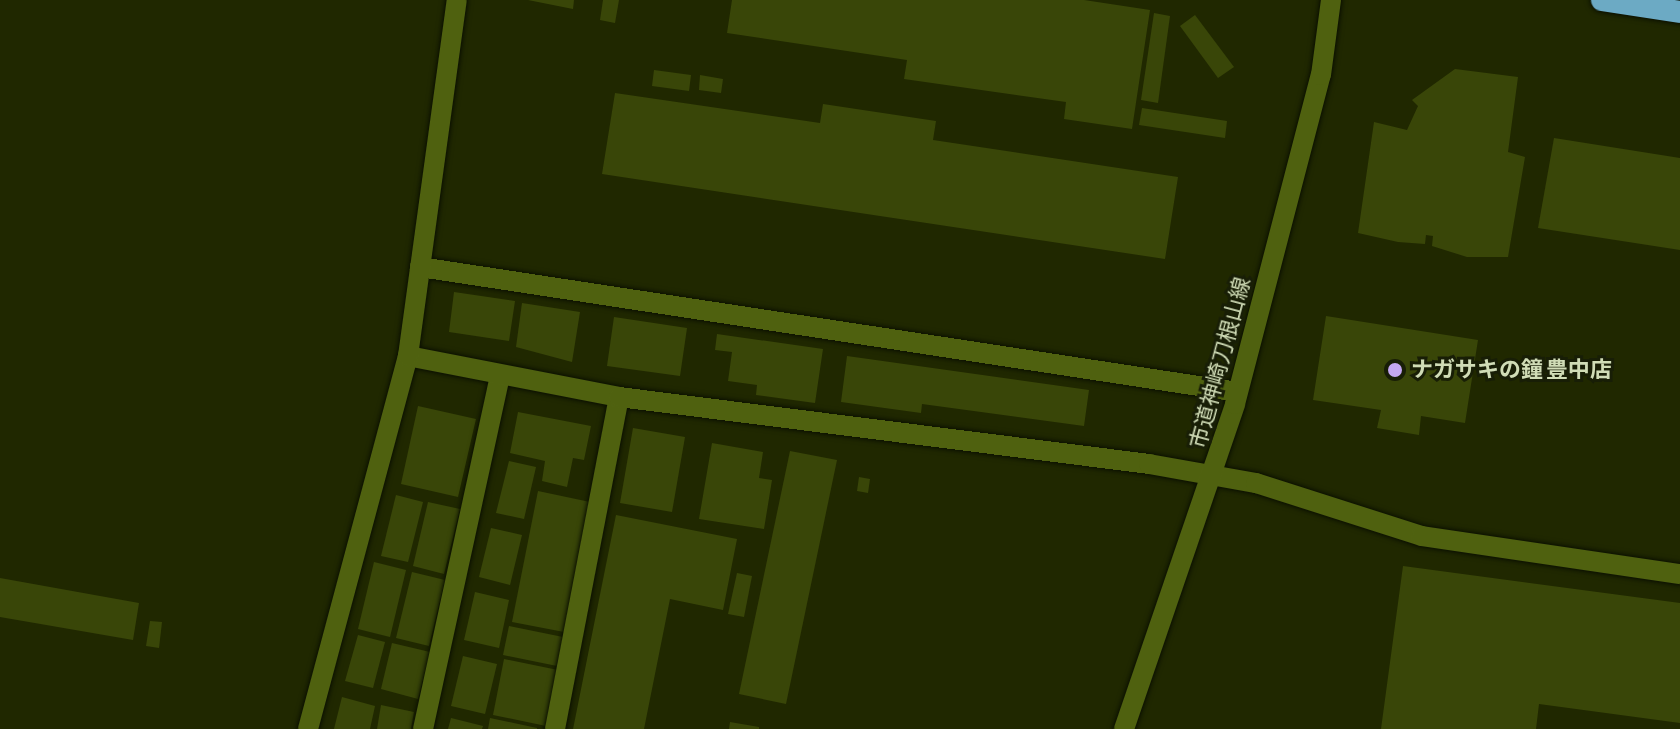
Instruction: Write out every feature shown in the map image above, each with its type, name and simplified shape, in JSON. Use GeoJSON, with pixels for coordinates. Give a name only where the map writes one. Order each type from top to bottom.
{"type":"FeatureCollection","features":[{"type":"Feature","properties":{"kind":"highway"},"geometry":{"type":"LineString","coordinates":[[1602,0],[1680,12]]}},
{"type":"Feature","properties":{"kind":"street"},"geometry":{"type":"LineString","coordinates":[[308,729],[408,356],[457,0]]}},
{"type":"Feature","properties":{"kind":"street","name":"市道神崎刀根山線"},"geometry":{"type":"LineString","coordinates":[[1124,729],[1214,476],[1238,392],[1321,75],[1331,0]]}},
{"type":"Feature","properties":{"kind":"street"},"geometry":{"type":"LineString","coordinates":[[420,267],[1238,392]]}},
{"type":"Feature","properties":{"kind":"street"},"geometry":{"type":"LineString","coordinates":[[408,356],[500,377],[619,397],[1214,476],[1422,536],[1680,574]]}},
{"type":"Feature","properties":{"kind":"street"},"geometry":{"type":"LineString","coordinates":[[423,729],[500,377]]}},
{"type":"Feature","properties":{"kind":"street"},"geometry":{"type":"LineString","coordinates":[[555,729],[619,397]]}},
{"type":"Feature","properties":{"kind":"building"},"geometry":{"type":"Polygon","coordinates":[[[528,0],[574,0],[573,9],[528,0]]]}},
{"type":"Feature","properties":{"kind":"building"},"geometry":{"type":"Polygon","coordinates":[[[603,0],[619,0],[615,23],[600,20],[603,0]]]}},
{"type":"Feature","properties":{"kind":"building"},"geometry":{"type":"Polygon","coordinates":[[[732,0],[1084,0],[1150,10],[1132,129],[1064,119],[1066,102],[904,79],[907,60],[727,33],[732,0]]]}},
{"type":"Feature","properties":{"kind":"building"},"geometry":{"type":"Polygon","coordinates":[[[1154,13],[1170,16],[1158,103],[1141,100],[1154,13]]]}},
{"type":"Feature","properties":{"kind":"building"},"geometry":{"type":"Polygon","coordinates":[[[1195,15],[1234,67],[1218,78],[1180,26],[1195,15]]]}},
{"type":"Feature","properties":{"kind":"building"},"geometry":{"type":"Polygon","coordinates":[[[1455,69],[1518,77],[1508,152],[1525,157],[1508,257],[1467,257],[1432,246],[1433,236],[1426,235],[1425,244],[1398,242],[1358,233],[1374,122],[1407,130],[1418,106],[1412,100],[1455,69]]]}},
{"type":"Feature","properties":{"kind":"building"},"geometry":{"type":"Polygon","coordinates":[[[654,70],[691,75],[689,91],[652,86],[654,70]]]}},
{"type":"Feature","properties":{"kind":"building"},"geometry":{"type":"Polygon","coordinates":[[[700,75],[723,79],[721,93],[699,90],[700,75]]]}},
{"type":"Feature","properties":{"kind":"building"},"geometry":{"type":"Polygon","coordinates":[[[615,93],[820,123],[823,104],[936,121],[933,140],[1178,177],[1165,259],[602,174],[615,93]]]}},
{"type":"Feature","properties":{"kind":"building"},"geometry":{"type":"Polygon","coordinates":[[[1142,108],[1227,121],[1225,138],[1139,125],[1142,108]]]}},
{"type":"Feature","properties":{"kind":"building"},"geometry":{"type":"Polygon","coordinates":[[[1554,138],[1680,158],[1680,250],[1538,228],[1554,138]]]}},
{"type":"Feature","properties":{"kind":"building"},"geometry":{"type":"Polygon","coordinates":[[[454,292],[515,301],[509,341],[449,332],[454,292]]]}},
{"type":"Feature","properties":{"kind":"building"},"geometry":{"type":"Polygon","coordinates":[[[522,303],[580,312],[572,362],[516,347],[522,303]]]}},
{"type":"Feature","properties":{"kind":"building","name":"ナガサキの鐘 豊中店"},"geometry":{"type":"Polygon","coordinates":[[[1326,316],[1478,340],[1465,423],[1421,416],[1419,435],[1377,428],[1381,410],[1313,400],[1326,316]]]}},
{"type":"Feature","properties":{"kind":"building"},"geometry":{"type":"Polygon","coordinates":[[[614,317],[687,328],[680,376],[607,366],[614,317]]]}},
{"type":"Feature","properties":{"kind":"building"},"geometry":{"type":"Polygon","coordinates":[[[717,334],[823,349],[815,403],[756,395],[757,385],[728,381],[732,352],[715,350],[717,334]]]}},
{"type":"Feature","properties":{"kind":"building"},"geometry":{"type":"Polygon","coordinates":[[[847,356],[1089,390],[1084,426],[922,404],[921,413],[841,402],[847,356]]]}},
{"type":"Feature","properties":{"kind":"building"},"geometry":{"type":"Polygon","coordinates":[[[418,406],[476,419],[458,497],[401,484],[418,406]]]}},
{"type":"Feature","properties":{"kind":"building"},"geometry":{"type":"Polygon","coordinates":[[[518,412],[591,426],[584,460],[573,458],[567,487],[542,481],[545,461],[510,453],[518,412]]]}},
{"type":"Feature","properties":{"kind":"building"},"geometry":{"type":"Polygon","coordinates":[[[633,428],[685,437],[672,512],[620,503],[633,428]]]}},
{"type":"Feature","properties":{"kind":"building"},"geometry":{"type":"Polygon","coordinates":[[[712,443],[763,452],[759,478],[772,480],[764,529],[699,519],[712,443]]]}},
{"type":"Feature","properties":{"kind":"building"},"geometry":{"type":"Polygon","coordinates":[[[790,451],[837,460],[786,704],[739,694],[790,451]]]}},
{"type":"Feature","properties":{"kind":"building"},"geometry":{"type":"Polygon","coordinates":[[[509,461],[536,467],[524,519],[496,513],[509,461]]]}},
{"type":"Feature","properties":{"kind":"building"},"geometry":{"type":"Polygon","coordinates":[[[859,477],[870,479],[868,493],[857,491],[859,477]]]}},
{"type":"Feature","properties":{"kind":"building"},"geometry":{"type":"Polygon","coordinates":[[[538,491],[590,502],[564,632],[512,622],[538,491]]]}},
{"type":"Feature","properties":{"kind":"building"},"geometry":{"type":"Polygon","coordinates":[[[396,495],[423,502],[408,562],[381,556],[396,495]]]}},
{"type":"Feature","properties":{"kind":"building"},"geometry":{"type":"Polygon","coordinates":[[[428,502],[460,509],[444,574],[413,566],[428,502]]]}},
{"type":"Feature","properties":{"kind":"building"},"geometry":{"type":"Polygon","coordinates":[[[616,515],[737,539],[723,610],[670,599],[644,729],[573,729],[616,515]]]}},
{"type":"Feature","properties":{"kind":"building"},"geometry":{"type":"Polygon","coordinates":[[[491,528],[522,535],[510,585],[479,577],[491,528]]]}},
{"type":"Feature","properties":{"kind":"building"},"geometry":{"type":"Polygon","coordinates":[[[374,562],[406,570],[390,637],[358,629],[374,562]]]}},
{"type":"Feature","properties":{"kind":"building"},"geometry":{"type":"Polygon","coordinates":[[[1403,566],[1680,603],[1680,723],[1539,704],[1536,729],[1381,729],[1403,566]]]}},
{"type":"Feature","properties":{"kind":"building"},"geometry":{"type":"Polygon","coordinates":[[[412,572],[445,580],[429,646],[396,638],[412,572]]]}},
{"type":"Feature","properties":{"kind":"building"},"geometry":{"type":"Polygon","coordinates":[[[737,573],[752,576],[744,617],[728,614],[737,573]]]}},
{"type":"Feature","properties":{"kind":"building"},"geometry":{"type":"Polygon","coordinates":[[[0,578],[139,603],[133,640],[0,617],[0,578]]]}},
{"type":"Feature","properties":{"kind":"building"},"geometry":{"type":"Polygon","coordinates":[[[475,592],[509,600],[499,648],[464,640],[475,592]]]}},
{"type":"Feature","properties":{"kind":"building"},"geometry":{"type":"Polygon","coordinates":[[[150,621],[162,622],[159,648],[146,646],[150,621]]]}},
{"type":"Feature","properties":{"kind":"building"},"geometry":{"type":"Polygon","coordinates":[[[509,626],[563,637],[557,666],[503,655],[509,626]]]}},
{"type":"Feature","properties":{"kind":"building"},"geometry":{"type":"Polygon","coordinates":[[[358,635],[385,642],[373,688],[345,681],[358,635]]]}},
{"type":"Feature","properties":{"kind":"building"},"geometry":{"type":"Polygon","coordinates":[[[392,643],[430,652],[418,699],[381,689],[392,643]]]}},
{"type":"Feature","properties":{"kind":"building"},"geometry":{"type":"Polygon","coordinates":[[[463,656],[497,664],[485,714],[451,706],[463,656]]]}},
{"type":"Feature","properties":{"kind":"building"},"geometry":{"type":"Polygon","coordinates":[[[504,659],[558,670],[546,726],[493,715],[504,659]]]}},
{"type":"Feature","properties":{"kind":"building"},"geometry":{"type":"Polygon","coordinates":[[[342,697],[375,706],[370,729],[334,729],[342,697]]]}},
{"type":"Feature","properties":{"kind":"building"},"geometry":{"type":"Polygon","coordinates":[[[381,705],[414,712],[411,729],[377,729],[381,705]]]}},
{"type":"Feature","properties":{"kind":"building"},"geometry":{"type":"Polygon","coordinates":[[[451,718],[483,726],[482,729],[448,729],[451,718]]]}},
{"type":"Feature","properties":{"kind":"building"},"geometry":{"type":"Polygon","coordinates":[[[490,718],[537,728],[537,729],[488,729],[490,718]]]}},
{"type":"Feature","properties":{"kind":"building"},"geometry":{"type":"Polygon","coordinates":[[[730,722],[759,727],[759,729],[729,729],[730,722]]]}},
{"type":"Feature","properties":{"kind":"place","name":"ナガサキの鐘 豊中店"},"geometry":{"type":"Point","coordinates":[1395,370]}}]}
